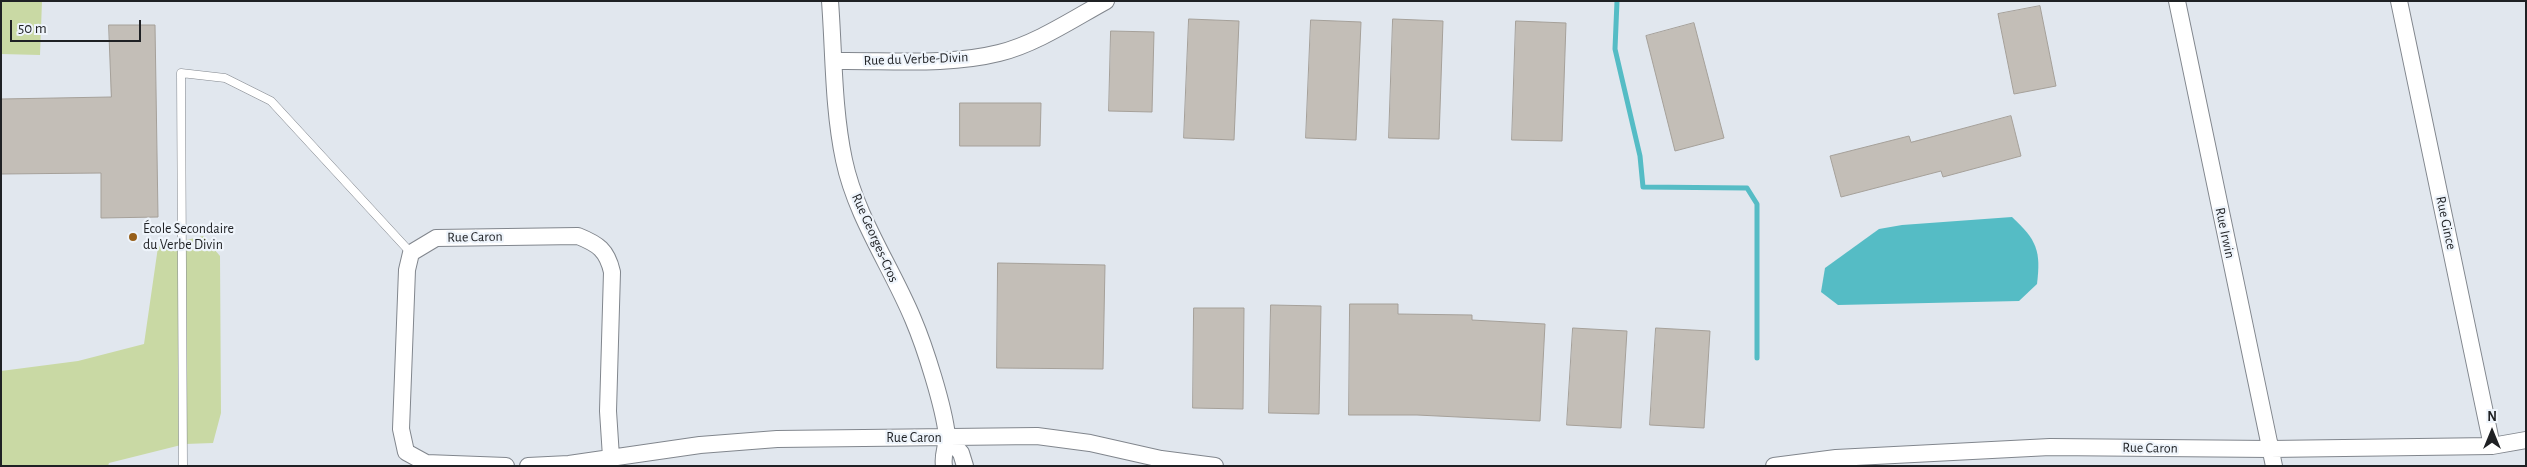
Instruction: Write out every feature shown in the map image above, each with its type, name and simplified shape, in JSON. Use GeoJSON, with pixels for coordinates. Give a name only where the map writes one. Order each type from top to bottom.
{"type":"FeatureCollection","features":[{"type":"Feature","properties":{"kind":"street","name":"Rue Georges-Cros"},"geometry":{"type":"LineString","coordinates":[[830,1],[838,123],[844,160],[857,205],[914,320],[936,388],[947,437],[942,458],[944,466]]}},
{"type":"Feature","properties":{"kind":"street","name":"Rue du Verbe-Divin"},"geometry":{"type":"LineString","coordinates":[[834,61],[962,59],[1000,53],[1035,39],[1106,1]]}},
{"type":"Feature","properties":{"kind":"street","name":"Rue Irwin"},"geometry":{"type":"LineString","coordinates":[[2177,1],[2274,466]]}},
{"type":"Feature","properties":{"kind":"street","name":"Rue Gince"},"geometry":{"type":"LineString","coordinates":[[2398,1],[2492,446]]}},
{"type":"Feature","properties":{"kind":"street","name":"Rue Caron"},"geometry":{"type":"LineString","coordinates":[[411,252],[436,238],[578,236],[597,244],[609,260],[612,272],[608,411],[611,457]]}},
{"type":"Feature","properties":{"kind":"street"},"geometry":{"type":"LineString","coordinates":[[411,252],[407,270],[401,428],[406,452],[426,463],[506,466]]}},
{"type":"Feature","properties":{"kind":"street","name":"Rue Caron"},"geometry":{"type":"LineString","coordinates":[[528,466],[569,464],[700,445],[777,439],[1036,436],[1090,443],[1161,459],[1215,466]]}},
{"type":"Feature","properties":{"kind":"street","name":"Rue Georges-Cros"},"geometry":{"type":"LineString","coordinates":[[947,437],[961,453],[965,466]]}},
{"type":"Feature","properties":{"kind":"street","name":"Rue Caron"},"geometry":{"type":"LineString","coordinates":[[1774,466],[1836,458],[2050,447],[2270,449],[2492,446],[2526,440]]}},
{"type":"Feature","properties":{"kind":"lane"},"geometry":{"type":"LineString","coordinates":[[183,466],[180,73],[225,78],[271,101],[411,252]]}},
{"type":"Feature","properties":{"kind":"green space"},"geometry":{"type":"Polygon","coordinates":[[[1,1],[42,1],[40,55],[1,54],[1,1]]]}},
{"type":"Feature","properties":{"kind":"green space"},"geometry":{"type":"Polygon","coordinates":[[[203,236],[220,256],[221,413],[213,443],[185,444],[109,463],[108,466],[1,466],[1,371],[78,361],[144,344],[158,247],[203,236]]]}},
{"type":"Feature","properties":{"kind":"water"},"geometry":{"type":"Polygon","coordinates":[[[2012,217],[2032,240],[2038,263],[2037,284],[2019,301],[1838,305],[1821,292],[1825,268],[1879,229],[1902,225],[2012,217]]]}},
{"type":"Feature","properties":{"kind":"building"},"geometry":{"type":"Polygon","coordinates":[[[2040,6],[2056,86],[2014,94],[1998,14],[2040,6]]]}},
{"type":"Feature","properties":{"kind":"building"},"geometry":{"type":"Polygon","coordinates":[[[1189,19],[1239,21],[1234,140],[1184,138],[1189,19]]]}},
{"type":"Feature","properties":{"kind":"building"},"geometry":{"type":"Polygon","coordinates":[[[1393,19],[1443,21],[1439,139],[1389,138],[1393,19]]]}},
{"type":"Feature","properties":{"kind":"building"},"geometry":{"type":"Polygon","coordinates":[[[1311,20],[1361,22],[1356,140],[1306,138],[1311,20]]]}},
{"type":"Feature","properties":{"kind":"building"},"geometry":{"type":"Polygon","coordinates":[[[1516,21],[1566,23],[1562,141],[1512,140],[1516,21]]]}},
{"type":"Feature","properties":{"kind":"building"},"geometry":{"type":"Polygon","coordinates":[[[1694,23],[1724,138],[1675,151],[1646,36],[1694,23]]]}},
{"type":"Feature","properties":{"kind":"building"},"geometry":{"type":"Polygon","coordinates":[[[109,25],[155,25],[158,217],[101,218],[101,173],[1,174],[1,99],[111,97],[109,25]]]}},
{"type":"Feature","properties":{"kind":"building"},"geometry":{"type":"Polygon","coordinates":[[[1111,31],[1154,32],[1152,112],[1109,111],[1111,31]]]}},
{"type":"Feature","properties":{"kind":"building"},"geometry":{"type":"Polygon","coordinates":[[[960,103],[1041,103],[1040,146],[960,146],[960,103]]]}},
{"type":"Feature","properties":{"kind":"building"},"geometry":{"type":"Polygon","coordinates":[[[2011,116],[2021,156],[1943,177],[1941,171],[1841,197],[1830,156],[1909,136],[1911,142],[2011,116]]]}},
{"type":"Feature","properties":{"kind":"building"},"geometry":{"type":"Polygon","coordinates":[[[998,263],[1105,265],[1103,369],[997,368],[998,263]]]}},
{"type":"Feature","properties":{"kind":"building"},"geometry":{"type":"Polygon","coordinates":[[[1350,304],[1398,304],[1398,314],[1472,315],[1472,320],[1545,324],[1540,421],[1417,415],[1349,415],[1350,304]]]}},
{"type":"Feature","properties":{"kind":"building"},"geometry":{"type":"Polygon","coordinates":[[[1271,305],[1321,306],[1319,414],[1269,413],[1271,305]]]}},
{"type":"Feature","properties":{"kind":"building"},"geometry":{"type":"Polygon","coordinates":[[[1194,308],[1244,308],[1243,409],[1193,408],[1194,308]]]}},
{"type":"Feature","properties":{"kind":"building"},"geometry":{"type":"Polygon","coordinates":[[[1573,328],[1627,331],[1621,428],[1567,425],[1573,328]]]}},
{"type":"Feature","properties":{"kind":"building"},"geometry":{"type":"Polygon","coordinates":[[[1656,328],[1710,331],[1704,428],[1650,425],[1656,328]]]}},
{"type":"Feature","properties":{"kind":"waterway"},"geometry":{"type":"LineString","coordinates":[[1617,1],[1615,49],[1640,156],[1643,187],[1747,188],[1757,204],[1757,358]]}},
{"type":"Feature","properties":{"kind":"place","name":"École Secondaire du Verbe Divin"},"geometry":{"type":"Point","coordinates":[133,237]}}]}
